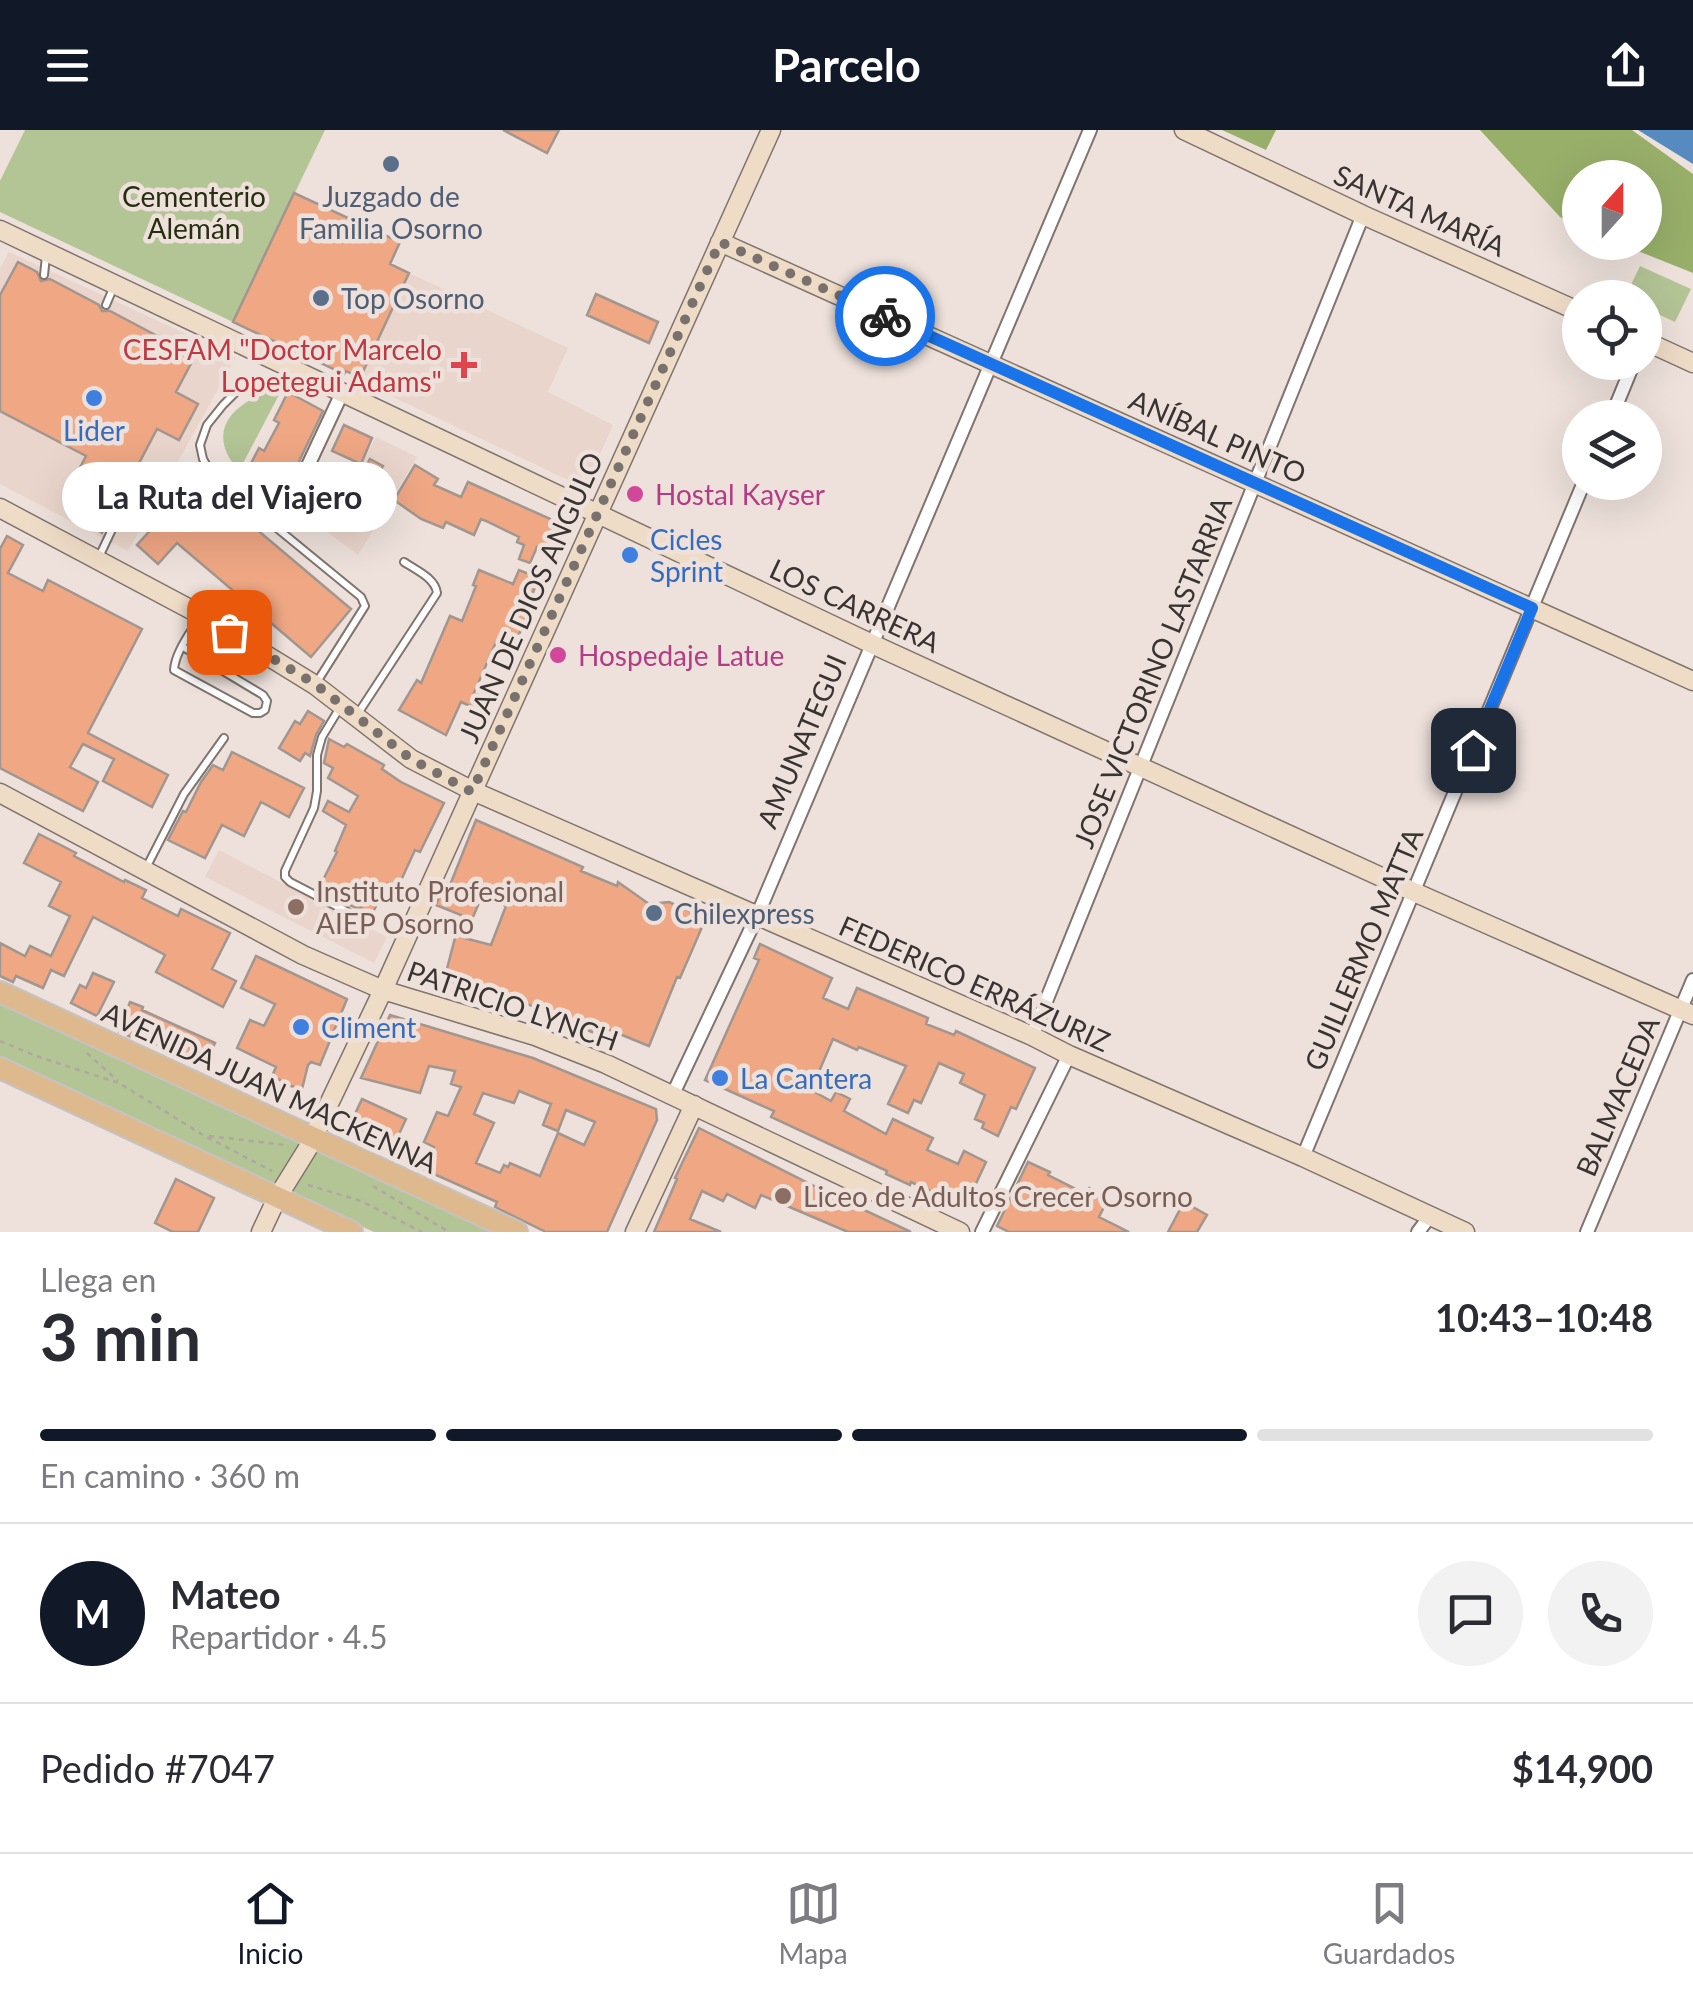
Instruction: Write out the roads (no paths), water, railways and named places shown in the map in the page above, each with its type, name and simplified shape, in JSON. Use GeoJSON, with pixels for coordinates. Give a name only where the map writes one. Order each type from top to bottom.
{"type":"FeatureCollection","features":[{"type":"Feature","properties":{"kind":"main road","name":"AVENIDA JUAN MACKENNA"},"geometry":{"type":"LineString","coordinates":[[0,992],[311,1142],[517,1232]]}},
{"type":"Feature","properties":{"kind":"main road"},"geometry":{"type":"LineString","coordinates":[[0,1068],[283,1189],[352,1232]]}},
{"type":"Feature","properties":{"kind":"street","name":"JUAN DE DIOS ANGULO"},"geometry":{"type":"LineString","coordinates":[[261,1232],[311,1142],[382,990],[771,130]]}},
{"type":"Feature","properties":{"kind":"street","name":"AMUNATEGUI"},"geometry":{"type":"LineString","coordinates":[[673,1094],[757,916],[1090,130]]}},
{"type":"Feature","properties":{"kind":"street","name":"SANTA MARÍA"},"geometry":{"type":"LineString","coordinates":[[1184,130],[1562,304]]}},
{"type":"Feature","properties":{"kind":"street","name":"JOSE VICTORINO LASTARRIA"},"geometry":{"type":"LineString","coordinates":[[1032,1036],[1363,215]]}},
{"type":"Feature","properties":{"kind":"street","name":"LOS CARRERA"},"geometry":{"type":"LineString","coordinates":[[0,230],[872,644],[1686,1012]]}},
{"type":"Feature","properties":{"kind":"street","name":"ANÍBAL PINTO"},"geometry":{"type":"LineString","coordinates":[[720,242],[1693,681]]}},
{"type":"Feature","properties":{"kind":"street"},"geometry":{"type":"LineString","coordinates":[[1662,349],[1693,363]]}},
{"type":"Feature","properties":{"kind":"street"},"geometry":{"type":"LineString","coordinates":[[305,472],[342,393]]}},
{"type":"Feature","properties":{"kind":"street","name":"GUILLERMO MATTA"},"geometry":{"type":"LineString","coordinates":[[1303,1157],[1577,500]]}},
{"type":"Feature","properties":{"kind":"street","name":"FEDERICO ERRÁZURIZ"},"geometry":{"type":"LineString","coordinates":[[0,508],[201,615],[315,684],[411,759],[472,792],[1032,1036],[1465,1232]]}},
{"type":"Feature","properties":{"kind":"street","name":"PATRICIO LYNCH"},"geometry":{"type":"LineString","coordinates":[[0,793],[303,955],[382,990],[535,1036],[606,1064],[960,1232]]}},
{"type":"Feature","properties":{"kind":"street","name":"BALMACEDA"},"geometry":{"type":"LineString","coordinates":[[1587,1232],[1686,1012],[1693,980]]}},
{"type":"Feature","properties":{"kind":"street"},"geometry":{"type":"LineString","coordinates":[[982,1232],[1068,1055]]}},
{"type":"Feature","properties":{"kind":"street"},"geometry":{"type":"LineString","coordinates":[[634,1232],[694,1105]]}},
{"type":"Feature","properties":{"kind":"street"},"geometry":{"type":"LineString","coordinates":[[1418,1232],[1430,1216]]}},
{"type":"Feature","properties":{"kind":"lane"},"geometry":{"type":"LineString","coordinates":[[44,275],[47,252]]}},
{"type":"Feature","properties":{"kind":"lane"},"geometry":{"type":"LineString","coordinates":[[106,305],[114,284]]}},
{"type":"Feature","properties":{"kind":"lane"},"geometry":{"type":"LineString","coordinates":[[303,374],[240,389],[207,425],[200,445],[202,458],[212,474],[361,597],[365,606],[315,684]]}},
{"type":"Feature","properties":{"kind":"lane"},"geometry":{"type":"LineString","coordinates":[[98,560],[126,493]]}},
{"type":"Feature","properties":{"kind":"lane"},"geometry":{"type":"LineString","coordinates":[[371,924],[290,882],[285,871],[314,808],[316,755],[322,737],[349,710],[437,593],[431,580],[404,562]]}},
{"type":"Feature","properties":{"kind":"lane"},"geometry":{"type":"LineString","coordinates":[[182,647],[263,694],[267,701],[265,710],[253,713],[174,670],[173,664],[182,647],[201,615]]}},
{"type":"Feature","properties":{"kind":"lane"},"geometry":{"type":"LineString","coordinates":[[145,870],[184,794],[224,738]]}},
{"type":"Feature","properties":{"kind":"water"},"geometry":{"type":"Polygon","coordinates":[[[1638,130],[1693,130],[1693,164],[1638,130]]]}},
{"type":"Feature","properties":{"kind":"place","name":"Juzgado de Familia Osorno"},"geometry":{"type":"Point","coordinates":[391,164]}},
{"type":"Feature","properties":{"kind":"place","name":"Top Osorno"},"geometry":{"type":"Point","coordinates":[321,298]}},
{"type":"Feature","properties":{"kind":"place","name":"CESFAM \"Doctor Marcelo Lopetegui Adams\""},"geometry":{"type":"Point","coordinates":[464,365]}},
{"type":"Feature","properties":{"kind":"place","name":"Lider"},"geometry":{"type":"Point","coordinates":[94,398]}},
{"type":"Feature","properties":{"kind":"place","name":"Hostal Kayser"},"geometry":{"type":"Point","coordinates":[635,494]}},
{"type":"Feature","properties":{"kind":"place","name":"Cicles Sprint"},"geometry":{"type":"Point","coordinates":[630,555]}},
{"type":"Feature","properties":{"kind":"place","name":"La Ruta del Viajero"},"geometry":{"type":"Point","coordinates":[229,632]}},
{"type":"Feature","properties":{"kind":"place","name":"Hospedaje Latue"},"geometry":{"type":"Point","coordinates":[558,655]}},
{"type":"Feature","properties":{"kind":"place","name":"Instituto Profesional AIEP Osorno"},"geometry":{"type":"Point","coordinates":[296,907]}},
{"type":"Feature","properties":{"kind":"place","name":"Chilexpress"},"geometry":{"type":"Point","coordinates":[654,913]}},
{"type":"Feature","properties":{"kind":"place","name":"Climent"},"geometry":{"type":"Point","coordinates":[301,1027]}},
{"type":"Feature","properties":{"kind":"place","name":"La Cantera"},"geometry":{"type":"Point","coordinates":[720,1078]}},
{"type":"Feature","properties":{"kind":"place","name":"Liceo de Adultos Crecer Osorno"},"geometry":{"type":"Point","coordinates":[783,1196]}},
{"type":"Feature","properties":{"kind":"park label","name":"Cementerio Alemán"},"geometry":{"type":"Point","coordinates":[194,212]}}]}
